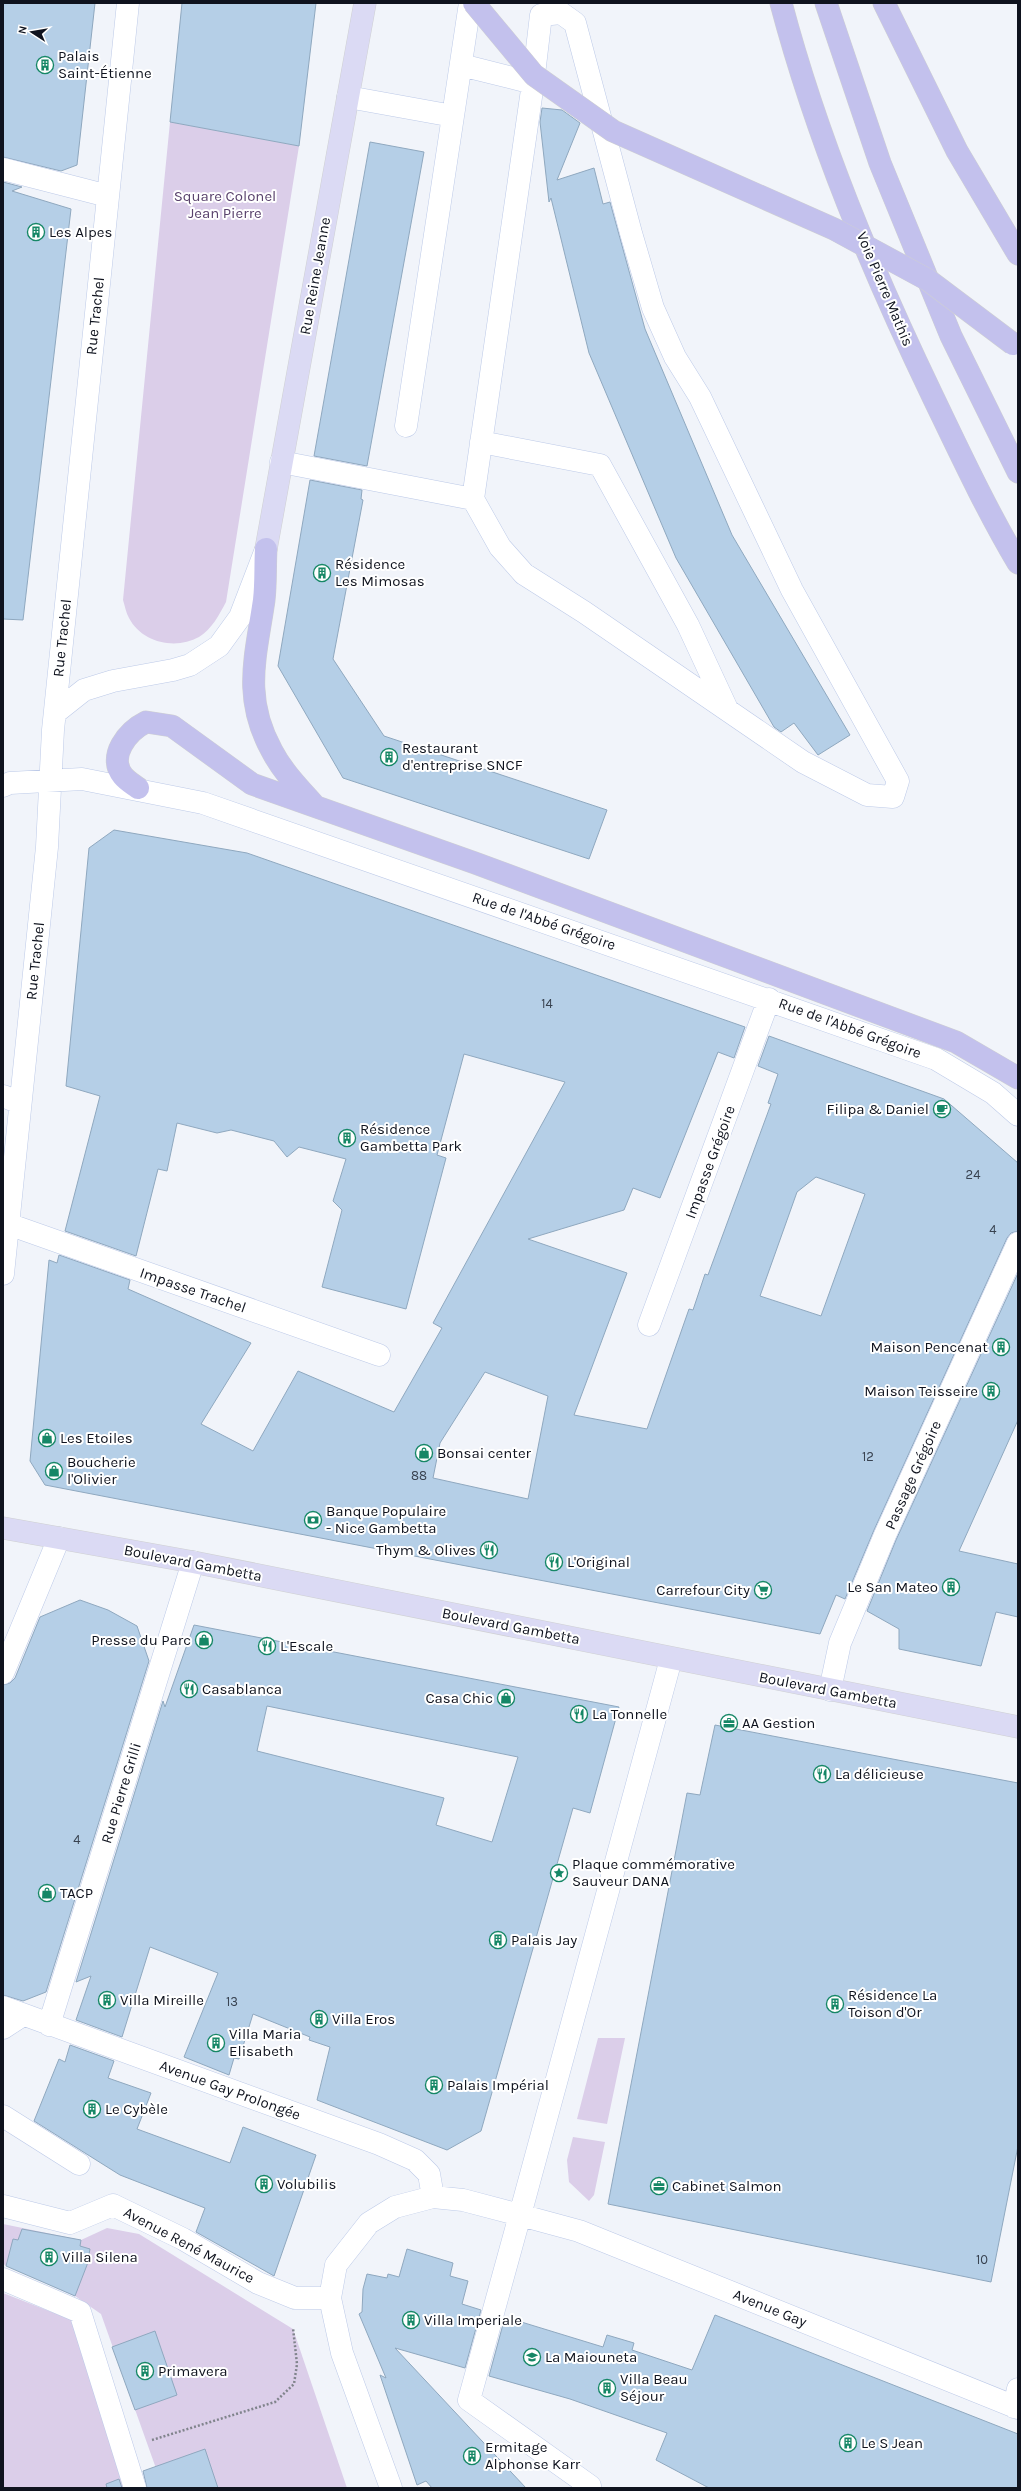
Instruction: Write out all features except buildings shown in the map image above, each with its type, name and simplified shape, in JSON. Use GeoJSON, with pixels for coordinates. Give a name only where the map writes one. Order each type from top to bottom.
{"type":"FeatureCollection","features":[{"type":"Feature","properties":{"kind":"highway"},"geometry":{"type":"LineString","coordinates":[[474,3],[534,75],[614,131],[834,229],[928,280],[1013,344],[1018,350]]}},
{"type":"Feature","properties":{"kind":"highway","name":"Voie Pierre Mathis"},"geometry":{"type":"LineString","coordinates":[[781,3],[832,161],[893,314],[990,516],[1018,563]]}},
{"type":"Feature","properties":{"kind":"highway"},"geometry":{"type":"LineString","coordinates":[[826,3],[880,162],[948,329],[1018,472]]}},
{"type":"Feature","properties":{"kind":"highway"},"geometry":{"type":"LineString","coordinates":[[884,3],[957,151],[1018,254]]}},
{"type":"Feature","properties":{"kind":"highway"},"geometry":{"type":"LineString","coordinates":[[266,548],[264,599],[252,672],[255,704],[261,728],[272,751],[284,771],[317,808]]}},
{"type":"Feature","properties":{"kind":"highway"},"geometry":{"type":"LineString","coordinates":[[138,788],[123,776],[118,763],[119,752],[129,732],[146,722],[158,722],[172,726],[252,784],[474,863],[956,1042],[1018,1078]]}},
{"type":"Feature","properties":{"kind":"main road","name":"Rue Reine Jeanne"},"geometry":{"type":"LineString","coordinates":[[266,548],[365,3]]}},
{"type":"Feature","properties":{"kind":"main road","name":"Boulevard Gambetta"},"geometry":{"type":"LineString","coordinates":[[3,1528],[193,1562],[671,1659],[1018,1727]]}},
{"type":"Feature","properties":{"kind":"street","name":"Rue Trachel"},"geometry":{"type":"LineString","coordinates":[[3,1274],[8,1224],[12,1100],[47,847],[55,713],[128,3]]}},
{"type":"Feature","properties":{"kind":"street"},"geometry":{"type":"LineString","coordinates":[[406,426],[470,3]]}},
{"type":"Feature","properties":{"kind":"street"},"geometry":{"type":"LineString","coordinates":[[542,9],[561,13],[575,23],[631,233],[653,308],[675,357],[700,396],[792,590],[898,781],[893,797],[867,796],[803,762],[584,612],[524,574],[500,547],[473,499],[533,83],[542,9]]}},
{"type":"Feature","properties":{"kind":"street"},"geometry":{"type":"LineString","coordinates":[[461,65],[533,83]]}},
{"type":"Feature","properties":{"kind":"street"},"geometry":{"type":"LineString","coordinates":[[348,97],[453,116]]}},
{"type":"Feature","properties":{"kind":"street"},"geometry":{"type":"LineString","coordinates":[[3,169],[108,196]]}},
{"type":"Feature","properties":{"kind":"street"},"geometry":{"type":"LineString","coordinates":[[481,442],[600,465],[688,625],[727,710]]}},
{"type":"Feature","properties":{"kind":"street"},"geometry":{"type":"LineString","coordinates":[[282,462],[473,499]]}},
{"type":"Feature","properties":{"kind":"street"},"geometry":{"type":"LineString","coordinates":[[55,713],[84,690],[113,682],[179,668],[190,664],[219,646],[240,617],[266,548]]}},
{"type":"Feature","properties":{"kind":"street","name":"Rue de l'Abbé Grégoire"},"geometry":{"type":"LineString","coordinates":[[3,786],[10,783],[82,779],[138,788],[203,803],[770,999],[936,1059],[993,1093],[1018,1115]]}},
{"type":"Feature","properties":{"kind":"street","name":"Impasse Grégoire"},"geometry":{"type":"LineString","coordinates":[[649,1325],[770,999]]}},
{"type":"Feature","properties":{"kind":"street","name":"Impasse Trachel"},"geometry":{"type":"LineString","coordinates":[[8,1224],[379,1355]]}},
{"type":"Feature","properties":{"kind":"street","name":"Passage Grégoire"},"geometry":{"type":"LineString","coordinates":[[830,1690],[840,1643],[886,1534],[1018,1243]]}},
{"type":"Feature","properties":{"kind":"street"},"geometry":{"type":"LineString","coordinates":[[3,1673],[59,1538]]}},
{"type":"Feature","properties":{"kind":"street","name":"Rue Pierre Grilli"},"geometry":{"type":"LineString","coordinates":[[49,2024],[193,1562]]}},
{"type":"Feature","properties":{"kind":"street"},"geometry":{"type":"LineString","coordinates":[[590,2486],[469,2400],[671,1659]]}},
{"type":"Feature","properties":{"kind":"street"},"geometry":{"type":"LineString","coordinates":[[3,2028],[13,2011]]}},
{"type":"Feature","properties":{"kind":"street","name":"Avenue Gay Prolongée"},"geometry":{"type":"LineString","coordinates":[[13,2011],[379,2144],[415,2160],[429,2174],[433,2196]]}},
{"type":"Feature","properties":{"kind":"street"},"geometry":{"type":"LineString","coordinates":[[3,2116],[79,2164]]}},
{"type":"Feature","properties":{"kind":"street"},"geometry":{"type":"LineString","coordinates":[[391,2488],[342,2353],[330,2298],[336,2265],[369,2223],[395,2207],[433,2196]]}},
{"type":"Feature","properties":{"kind":"street","name":"Avenue Gay"},"geometry":{"type":"LineString","coordinates":[[433,2196],[463,2200],[580,2231],[1017,2401]]}},
{"type":"Feature","properties":{"kind":"street","name":"Avenue René Maurice"},"geometry":{"type":"LineString","coordinates":[[3,2206],[70,2223],[114,2205],[183,2239],[258,2283],[295,2298],[330,2298]]}},
{"type":"Feature","properties":{"kind":"street"},"geometry":{"type":"LineString","coordinates":[[3,2279],[80,2312],[121,2448],[135,2488]]}},
{"type":"Feature","properties":{"kind":"path"},"geometry":{"type":"LineString","coordinates":[[121,2448],[275,2402],[294,2384],[297,2364],[293,2329],[295,2298]]}},
{"type":"Feature","properties":{"kind":"green space","name":"Square Colonel Jean Pierre"},"geometry":{"type":"Polygon","coordinates":[[[170,122],[299,146],[226,602],[215,621],[204,634],[190,641],[180,643],[160,642],[142,633],[135,627],[129,618],[123,600],[170,122]]]}},
{"type":"Feature","properties":{"kind":"green space"},"geometry":{"type":"Polygon","coordinates":[[[598,2038],[625,2038],[607,2124],[577,2119],[598,2038]]]}},
{"type":"Feature","properties":{"kind":"green space"},"geometry":{"type":"Polygon","coordinates":[[[573,2137],[605,2142],[594,2195],[589,2201],[569,2182],[567,2160],[573,2137]]]}},
{"type":"Feature","properties":{"kind":"green space"},"geometry":{"type":"Polygon","coordinates":[[[3,2224],[81,2240],[107,2228],[139,2234],[293,2329],[347,2488],[163,2488],[101,2314],[75,2296],[3,2264],[3,2224]]]}},
{"type":"Feature","properties":{"kind":"green space"},"geometry":{"type":"Polygon","coordinates":[[[3,2293],[72,2320],[124,2488],[3,2488],[3,2293]]]}},
{"type":"Feature","properties":{"kind":"place","name":"Palais Saint-Étienne"},"geometry":{"type":"Point","coordinates":[45,65]}},
{"type":"Feature","properties":{"kind":"place","name":"Les Alpes"},"geometry":{"type":"Point","coordinates":[36,232]}},
{"type":"Feature","properties":{"kind":"place","name":"Résidence Les Mimosas"},"geometry":{"type":"Point","coordinates":[322,573]}},
{"type":"Feature","properties":{"kind":"place","name":"Restaurant d'entreprise SNCF"},"geometry":{"type":"Point","coordinates":[389,757]}},
{"type":"Feature","properties":{"kind":"place","name":"Filipa & Daniel"},"geometry":{"type":"Point","coordinates":[942,1109]}},
{"type":"Feature","properties":{"kind":"place","name":"Résidence Gambetta Park"},"geometry":{"type":"Point","coordinates":[347,1138]}},
{"type":"Feature","properties":{"kind":"place","name":"Maison Pencenat"},"geometry":{"type":"Point","coordinates":[1001,1347]}},
{"type":"Feature","properties":{"kind":"place","name":"Maison Teisseire"},"geometry":{"type":"Point","coordinates":[991,1391]}},
{"type":"Feature","properties":{"kind":"place","name":"Les Etoiles"},"geometry":{"type":"Point","coordinates":[47,1438]}},
{"type":"Feature","properties":{"kind":"place","name":"Bonsai center"},"geometry":{"type":"Point","coordinates":[424,1453]}},
{"type":"Feature","properties":{"kind":"place","name":"Boucherie l'Olivier"},"geometry":{"type":"Point","coordinates":[54,1471]}},
{"type":"Feature","properties":{"kind":"place","name":"Banque Populaire - Nice Gambetta"},"geometry":{"type":"Point","coordinates":[313,1520]}},
{"type":"Feature","properties":{"kind":"place","name":"Thym & Olives"},"geometry":{"type":"Point","coordinates":[489,1550]}},
{"type":"Feature","properties":{"kind":"place","name":"L'Original"},"geometry":{"type":"Point","coordinates":[554,1562]}},
{"type":"Feature","properties":{"kind":"place","name":"Le San Mateo"},"geometry":{"type":"Point","coordinates":[951,1587]}},
{"type":"Feature","properties":{"kind":"place","name":"Carrefour City"},"geometry":{"type":"Point","coordinates":[763,1590]}},
{"type":"Feature","properties":{"kind":"place","name":"Presse du Parc"},"geometry":{"type":"Point","coordinates":[204,1640]}},
{"type":"Feature","properties":{"kind":"place","name":"L'Escale"},"geometry":{"type":"Point","coordinates":[267,1646]}},
{"type":"Feature","properties":{"kind":"place","name":"Casablanca"},"geometry":{"type":"Point","coordinates":[189,1689]}},
{"type":"Feature","properties":{"kind":"place","name":"Casa Chic"},"geometry":{"type":"Point","coordinates":[506,1698]}},
{"type":"Feature","properties":{"kind":"place","name":"La Tonnelle"},"geometry":{"type":"Point","coordinates":[579,1714]}},
{"type":"Feature","properties":{"kind":"place","name":"AA Gestion"},"geometry":{"type":"Point","coordinates":[729,1723]}},
{"type":"Feature","properties":{"kind":"place","name":"La délicieuse"},"geometry":{"type":"Point","coordinates":[822,1774]}},
{"type":"Feature","properties":{"kind":"place","name":"Plaque commémorative Sauveur DANA"},"geometry":{"type":"Point","coordinates":[559,1873]}},
{"type":"Feature","properties":{"kind":"place","name":"TACP"},"geometry":{"type":"Point","coordinates":[47,1893]}},
{"type":"Feature","properties":{"kind":"place","name":"Palais Jay"},"geometry":{"type":"Point","coordinates":[498,1940]}},
{"type":"Feature","properties":{"kind":"place","name":"Villa Mireille"},"geometry":{"type":"Point","coordinates":[107,2000]}},
{"type":"Feature","properties":{"kind":"place","name":"Résidence La Toison d'Or"},"geometry":{"type":"Point","coordinates":[835,2004]}},
{"type":"Feature","properties":{"kind":"place","name":"Villa Eros"},"geometry":{"type":"Point","coordinates":[319,2019]}},
{"type":"Feature","properties":{"kind":"place","name":"Villa Maria Elisabeth"},"geometry":{"type":"Point","coordinates":[216,2043]}},
{"type":"Feature","properties":{"kind":"place","name":"Palais Impérial"},"geometry":{"type":"Point","coordinates":[434,2085]}},
{"type":"Feature","properties":{"kind":"place","name":"Le Cybèle"},"geometry":{"type":"Point","coordinates":[92,2109]}},
{"type":"Feature","properties":{"kind":"place","name":"Volubilis"},"geometry":{"type":"Point","coordinates":[264,2184]}},
{"type":"Feature","properties":{"kind":"place","name":"Cabinet Salmon"},"geometry":{"type":"Point","coordinates":[659,2186]}},
{"type":"Feature","properties":{"kind":"place","name":"Villa Silena"},"geometry":{"type":"Point","coordinates":[49,2257]}},
{"type":"Feature","properties":{"kind":"place","name":"Villa Imperiale"},"geometry":{"type":"Point","coordinates":[411,2320]}},
{"type":"Feature","properties":{"kind":"place","name":"La Maiouneta"},"geometry":{"type":"Point","coordinates":[532,2357]}},
{"type":"Feature","properties":{"kind":"place","name":"Primavera"},"geometry":{"type":"Point","coordinates":[145,2371]}},
{"type":"Feature","properties":{"kind":"place","name":"Villa Beau Séjour"},"geometry":{"type":"Point","coordinates":[607,2388]}},
{"type":"Feature","properties":{"kind":"place","name":"Le S Jean"},"geometry":{"type":"Point","coordinates":[848,2443]}},
{"type":"Feature","properties":{"kind":"place","name":"Ermitage Alphonse Karr"},"geometry":{"type":"Point","coordinates":[472,2456]}}]}
